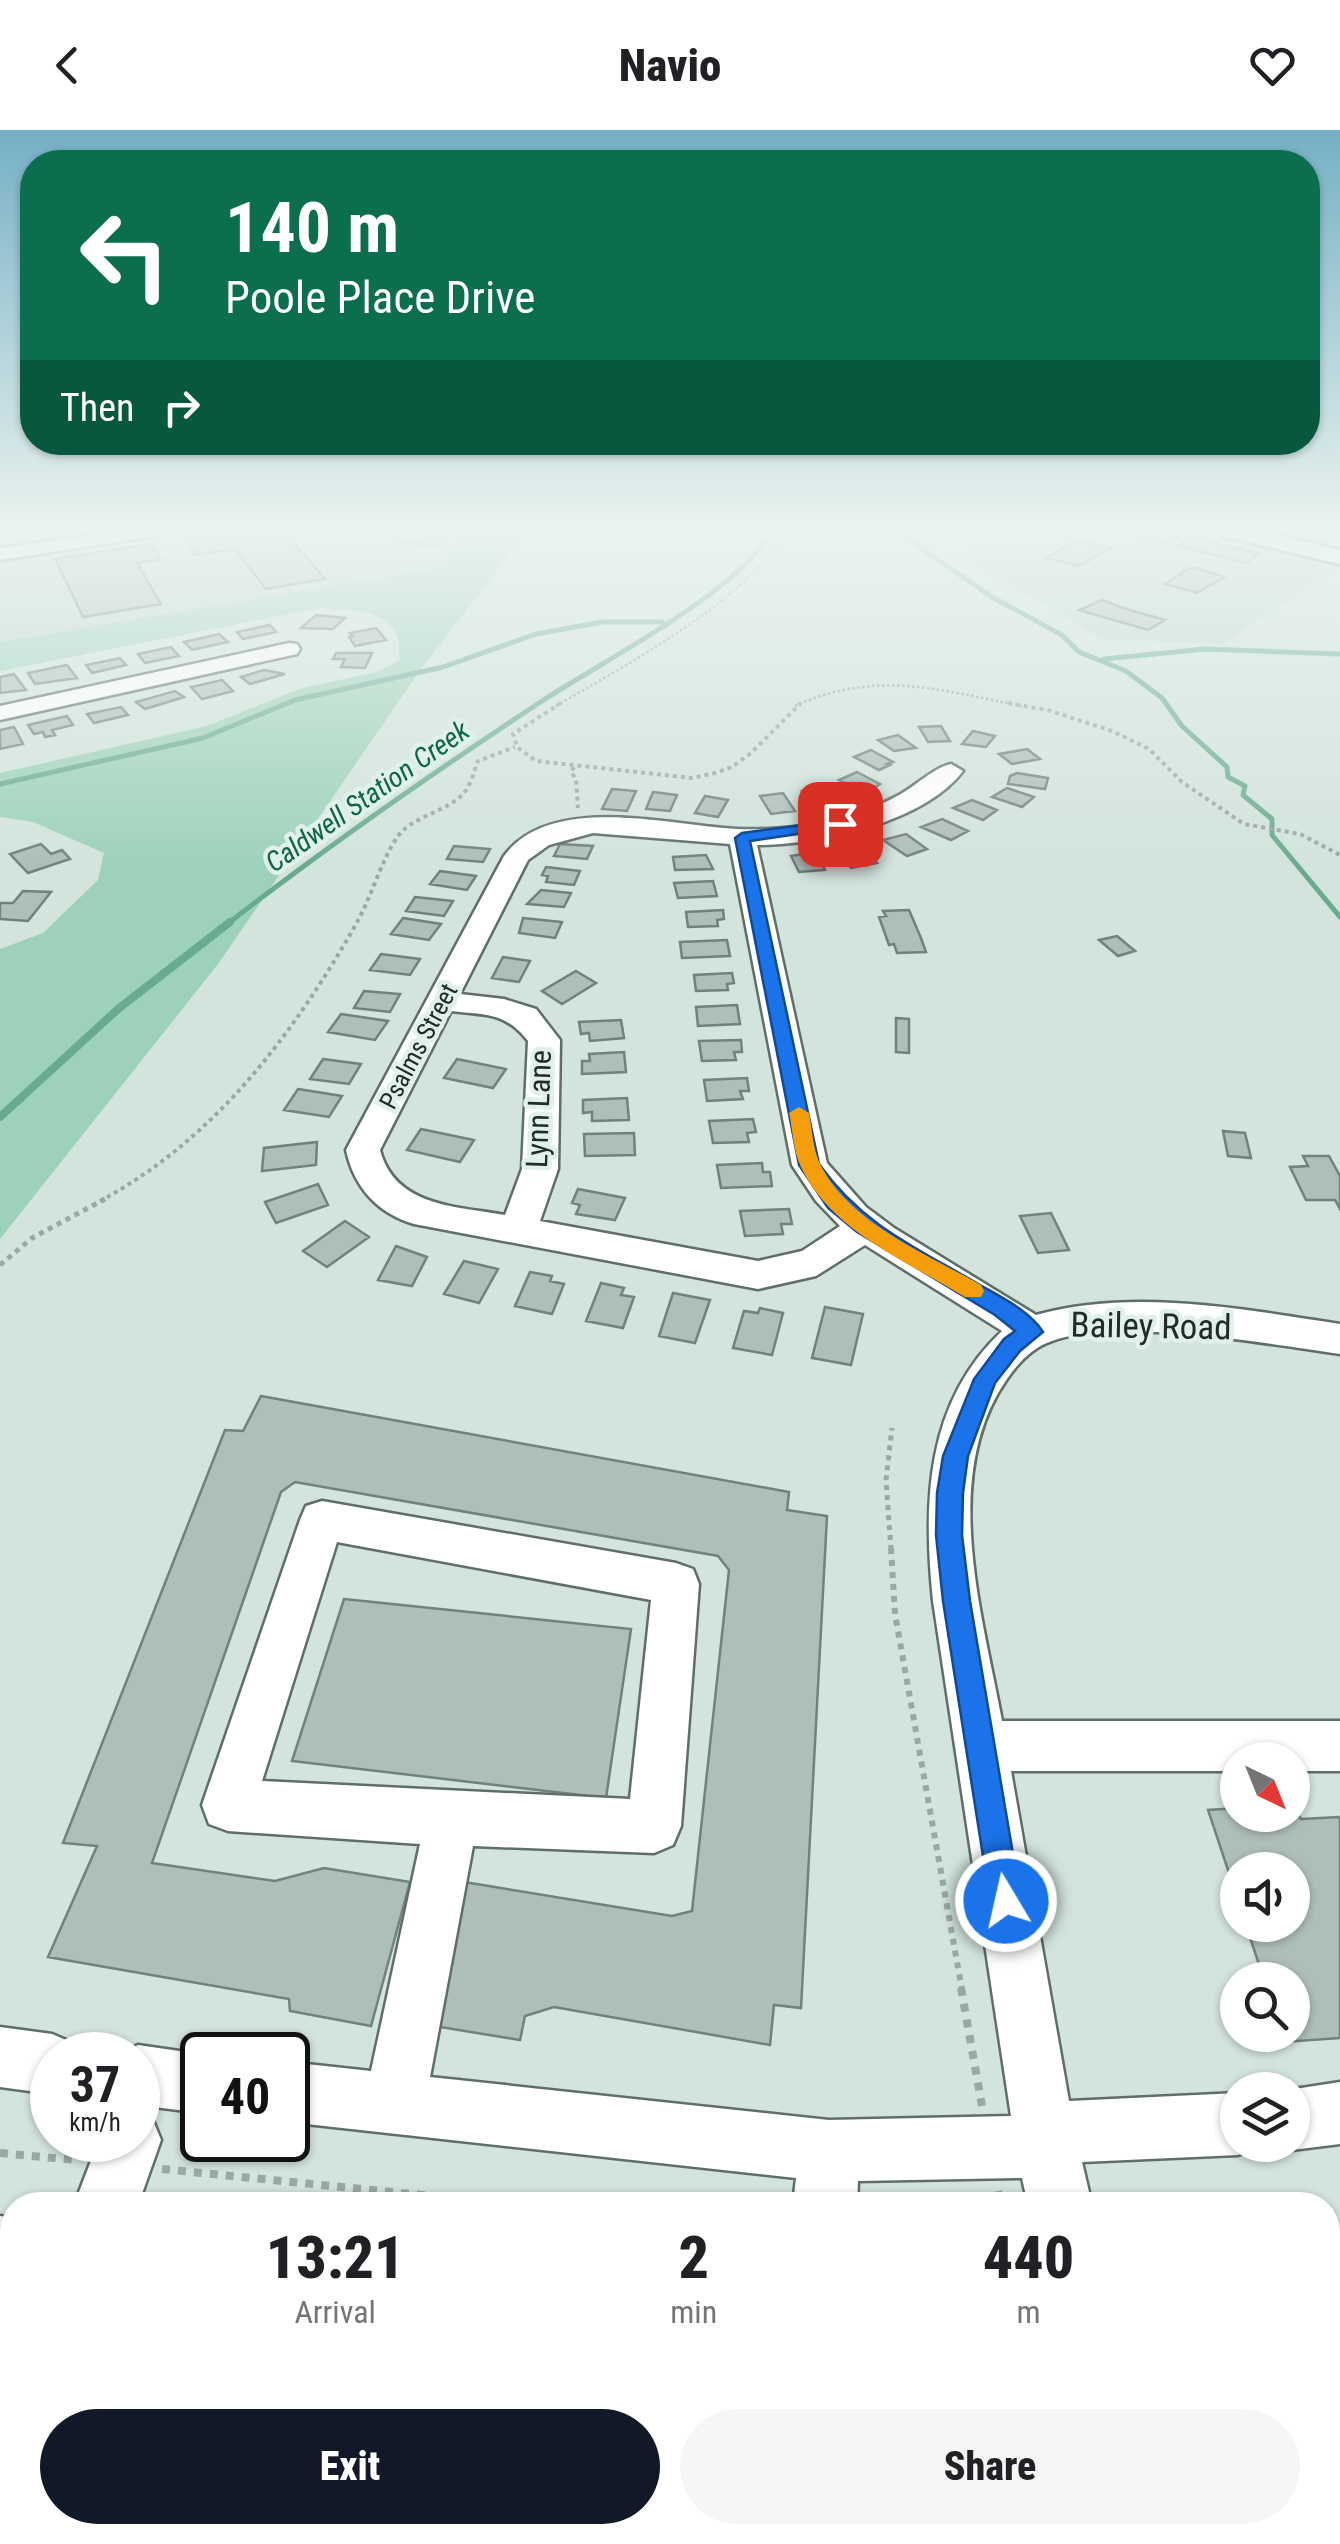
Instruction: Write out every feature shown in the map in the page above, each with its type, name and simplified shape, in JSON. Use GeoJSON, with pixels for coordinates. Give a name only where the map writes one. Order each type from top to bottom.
{"type":"FeatureCollection","features":[{"type":"Feature","properties":{"kind":"street"},"geometry":{"type":"LineString","coordinates":[[0,713],[288,650]]}},
{"type":"Feature","properties":{"kind":"street","name":"Psalms Street"},"geometry":{"type":"LineString","coordinates":[[864,1226],[820,1260],[788,1274],[758,1276],[414,1211],[385,1195],[368,1174],[363,1150],[517,856],[546,834],[580,826],[742,838],[786,834],[862,820],[899,807],[931,790],[951,770]]}},
{"type":"Feature","properties":{"kind":"street"},"geometry":{"type":"LineString","coordinates":[[742,838],[810,1165],[828,1194],[864,1226],[1002,1309],[1032,1332]]}},
{"type":"Feature","properties":{"kind":"street","name":"Lynn Lane"},"geometry":{"type":"LineString","coordinates":[[441,1001],[504,1008],[526,1016],[544,1040],[540,1169],[518,1230]]}},
{"type":"Feature","properties":{"kind":"street","name":"Bailey Road"},"geometry":{"type":"LineString","coordinates":[[1057,2192],[1045,2140],[957,1601],[949,1535],[956,1456],[985,1379],[1012,1345],[1032,1332],[1084,1318],[1117,1318],[1340,1339]]}},
{"type":"Feature","properties":{"kind":"street"},"geometry":{"type":"LineString","coordinates":[[322,1520],[676,1584],[654,1826],[452,1819],[228,1805],[322,1520]]}},
{"type":"Feature","properties":{"kind":"street"},"geometry":{"type":"LineString","coordinates":[[980,1746],[1340,1746]]}},
{"type":"Feature","properties":{"kind":"street"},"geometry":{"type":"LineString","coordinates":[[394,2104],[452,1819]]}},
{"type":"Feature","properties":{"kind":"street"},"geometry":{"type":"LineString","coordinates":[[0,2057],[30,2061]]}},
{"type":"Feature","properties":{"kind":"street"},"geometry":{"type":"LineString","coordinates":[[310,2094],[394,2104],[827,2178],[1045,2140],[1220,2125]]}},
{"type":"Feature","properties":{"kind":"street"},"geometry":{"type":"LineString","coordinates":[[1310,2117],[1340,2113]]}},
{"type":"Feature","properties":{"kind":"path"},"geometry":{"type":"LineString","coordinates":[[650,644],[518,728],[513,734],[516,746],[536,761],[692,778],[732,767],[751,753],[796,705],[856,684],[920,685],[1072,716],[1149,749],[1182,782],[1244,824],[1300,834],[1340,854]]}},
{"type":"Feature","properties":{"kind":"path"},"geometry":{"type":"LineString","coordinates":[[0,1264],[56,1222],[158,1168],[197,1135],[261,1065],[317,993],[370,900],[403,829],[464,794],[478,761],[516,746]]}},
{"type":"Feature","properties":{"kind":"path"},"geometry":{"type":"LineString","coordinates":[[574,767],[580,826]]}},
{"type":"Feature","properties":{"kind":"path"},"geometry":{"type":"LineString","coordinates":[[892,1428],[886,1517],[895,1614],[980,2089]]}},
{"type":"Feature","properties":{"kind":"path"},"geometry":{"type":"LineString","coordinates":[[160,2127],[462,2192]]}},
{"type":"Feature","properties":{"kind":"path"},"geometry":{"type":"LineString","coordinates":[[0,2153],[30,2147]]}},
{"type":"Feature","properties":{"kind":"green space"},"geometry":{"type":"Polygon","coordinates":[[[0,644],[139,644],[0,671],[0,644]]]}},
{"type":"Feature","properties":{"kind":"green space"},"geometry":{"type":"Polygon","coordinates":[[[399,644],[440,644],[218,964],[0,1239],[0,949],[43,933],[98,880],[104,853],[33,822],[0,817],[0,773],[207,726],[302,688],[377,672],[400,660],[399,644]]]}},
{"type":"Feature","properties":{"kind":"building"},"geometry":{"type":"Polygon","coordinates":[[[186,644],[221,644],[192,650],[186,644]]]}},
{"type":"Feature","properties":{"kind":"building"},"geometry":{"type":"Polygon","coordinates":[[[171,647],[179,656],[145,663],[138,654],[171,647]]]}},
{"type":"Feature","properties":{"kind":"building"},"geometry":{"type":"Polygon","coordinates":[[[336,653],[372,653],[365,668],[341,667],[345,659],[333,659],[336,653]]]}},
{"type":"Feature","properties":{"kind":"building"},"geometry":{"type":"Polygon","coordinates":[[[120,658],[126,665],[92,673],[86,665],[120,658]]]}},
{"type":"Feature","properties":{"kind":"building"},"geometry":{"type":"Polygon","coordinates":[[[67,665],[77,678],[35,684],[28,673],[67,665]]]}},
{"type":"Feature","properties":{"kind":"building"},"geometry":{"type":"Polygon","coordinates":[[[264,670],[285,674],[250,684],[241,677],[264,670]]]}},
{"type":"Feature","properties":{"kind":"building"},"geometry":{"type":"Polygon","coordinates":[[[14,674],[26,690],[0,693],[0,677],[14,674]]]}},
{"type":"Feature","properties":{"kind":"building"},"geometry":{"type":"Polygon","coordinates":[[[222,680],[233,691],[202,699],[191,687],[222,680]]]}},
{"type":"Feature","properties":{"kind":"building"},"geometry":{"type":"Polygon","coordinates":[[[175,691],[184,697],[145,709],[136,702],[175,691]]]}},
{"type":"Feature","properties":{"kind":"building"},"geometry":{"type":"Polygon","coordinates":[[[121,707],[128,715],[94,723],[87,714],[121,707]]]}},
{"type":"Feature","properties":{"kind":"building"},"geometry":{"type":"Polygon","coordinates":[[[67,716],[73,725],[52,730],[55,735],[34,734],[28,725],[67,716]]]}},
{"type":"Feature","properties":{"kind":"building"},"geometry":{"type":"Polygon","coordinates":[[[941,726],[950,741],[928,742],[919,727],[941,726]]]}},
{"type":"Feature","properties":{"kind":"building"},"geometry":{"type":"Polygon","coordinates":[[[14,727],[23,744],[0,749],[0,730],[14,727]]]}},
{"type":"Feature","properties":{"kind":"building"},"geometry":{"type":"Polygon","coordinates":[[[973,731],[995,736],[986,747],[962,744],[973,731]]]}},
{"type":"Feature","properties":{"kind":"building"},"geometry":{"type":"Polygon","coordinates":[[[898,735],[916,748],[894,751],[878,740],[898,735]]]}},
{"type":"Feature","properties":{"kind":"building"},"geometry":{"type":"Polygon","coordinates":[[[1027,749],[1040,759],[1012,764],[999,754],[1027,749]]]}},
{"type":"Feature","properties":{"kind":"building"},"geometry":{"type":"Polygon","coordinates":[[[871,750],[893,762],[879,770],[854,757],[871,750]]]}},
{"type":"Feature","properties":{"kind":"building"},"geometry":{"type":"Polygon","coordinates":[[[857,772],[880,784],[866,793],[839,780],[857,772]]]}},
{"type":"Feature","properties":{"kind":"building"},"geometry":{"type":"Polygon","coordinates":[[[1017,773],[1048,778],[1045,789],[1008,784],[1010,776],[1017,773]]]}},
{"type":"Feature","properties":{"kind":"building"},"geometry":{"type":"Polygon","coordinates":[[[823,785],[841,798],[822,806],[802,791],[823,785]]]}},
{"type":"Feature","properties":{"kind":"building"},"geometry":{"type":"Polygon","coordinates":[[[1007,788],[1034,797],[1022,807],[992,797],[1007,788]]]}},
{"type":"Feature","properties":{"kind":"building"},"geometry":{"type":"Polygon","coordinates":[[[612,789],[636,791],[627,811],[602,809],[612,789]]]}},
{"type":"Feature","properties":{"kind":"building"},"geometry":{"type":"Polygon","coordinates":[[[653,792],[677,795],[670,811],[646,809],[653,792]]]}},
{"type":"Feature","properties":{"kind":"building"},"geometry":{"type":"Polygon","coordinates":[[[783,793],[795,811],[771,814],[760,796],[783,793]]]}},
{"type":"Feature","properties":{"kind":"building"},"geometry":{"type":"Polygon","coordinates":[[[705,796],[728,800],[718,817],[695,813],[705,796]]]}},
{"type":"Feature","properties":{"kind":"building"},"geometry":{"type":"Polygon","coordinates":[[[972,800],[997,810],[983,820],[953,808],[972,800]]]}},
{"type":"Feature","properties":{"kind":"building"},"geometry":{"type":"Polygon","coordinates":[[[942,819],[968,831],[951,840],[921,827],[942,819]]]}},
{"type":"Feature","properties":{"kind":"building"},"geometry":{"type":"Polygon","coordinates":[[[906,834],[927,849],[907,856],[883,840],[906,834]]]}},
{"type":"Feature","properties":{"kind":"building"},"geometry":{"type":"Polygon","coordinates":[[[41,844],[51,854],[62,850],[70,859],[28,873],[10,854],[41,844]]]}},
{"type":"Feature","properties":{"kind":"building"},"geometry":{"type":"Polygon","coordinates":[[[560,844],[593,846],[587,859],[554,856],[560,844]]]}},
{"type":"Feature","properties":{"kind":"building"},"geometry":{"type":"Polygon","coordinates":[[[454,846],[490,849],[483,862],[447,859],[454,846]]]}},
{"type":"Feature","properties":{"kind":"building"},"geometry":{"type":"Polygon","coordinates":[[[863,847],[877,863],[851,868],[835,848],[863,847]]]}},
{"type":"Feature","properties":{"kind":"building"},"geometry":{"type":"Polygon","coordinates":[[[816,852],[825,870],[799,872],[791,856],[816,852]]]}},
{"type":"Feature","properties":{"kind":"building"},"geometry":{"type":"Polygon","coordinates":[[[706,855],[713,869],[675,870],[673,857],[706,855]]]}},
{"type":"Feature","properties":{"kind":"building"},"geometry":{"type":"Polygon","coordinates":[[[546,867],[580,871],[574,885],[546,882],[548,876],[542,875],[546,867]]]}},
{"type":"Feature","properties":{"kind":"building"},"geometry":{"type":"Polygon","coordinates":[[[440,871],[476,876],[467,890],[430,884],[440,871]]]}},
{"type":"Feature","properties":{"kind":"building"},"geometry":{"type":"Polygon","coordinates":[[[713,881],[717,896],[678,898],[674,883],[713,881]]]}},
{"type":"Feature","properties":{"kind":"building"},"geometry":{"type":"Polygon","coordinates":[[[541,890],[571,893],[564,907],[527,904],[541,890]]]}},
{"type":"Feature","properties":{"kind":"building"},"geometry":{"type":"Polygon","coordinates":[[[23,891],[51,892],[28,921],[0,919],[0,903],[13,903],[23,891]]]}},
{"type":"Feature","properties":{"kind":"building"},"geometry":{"type":"Polygon","coordinates":[[[415,897],[453,901],[444,916],[406,911],[415,897]]]}},
{"type":"Feature","properties":{"kind":"building"},"geometry":{"type":"Polygon","coordinates":[[[723,910],[724,919],[717,920],[718,926],[688,927],[686,912],[723,910]]]}},
{"type":"Feature","properties":{"kind":"building"},"geometry":{"type":"Polygon","coordinates":[[[909,910],[926,952],[897,953],[894,944],[889,945],[879,917],[886,916],[883,911],[909,910]]]}},
{"type":"Feature","properties":{"kind":"building"},"geometry":{"type":"Polygon","coordinates":[[[403,918],[441,924],[429,940],[391,934],[403,918]]]}},
{"type":"Feature","properties":{"kind":"building"},"geometry":{"type":"Polygon","coordinates":[[[523,918],[562,922],[555,938],[519,933],[523,918]]]}},
{"type":"Feature","properties":{"kind":"building"},"geometry":{"type":"Polygon","coordinates":[[[1117,936],[1135,951],[1118,956],[1099,940],[1117,936]]]}},
{"type":"Feature","properties":{"kind":"building"},"geometry":{"type":"Polygon","coordinates":[[[727,940],[730,956],[682,958],[680,942],[727,940]]]}},
{"type":"Feature","properties":{"kind":"building"},"geometry":{"type":"Polygon","coordinates":[[[381,954],[420,959],[410,975],[370,970],[381,954]]]}},
{"type":"Feature","properties":{"kind":"building"},"geometry":{"type":"Polygon","coordinates":[[[503,957],[530,961],[519,982],[492,978],[503,957]]]}},
{"type":"Feature","properties":{"kind":"building"},"geometry":{"type":"Polygon","coordinates":[[[576,971],[596,983],[562,1004],[542,991],[576,971]]]}},
{"type":"Feature","properties":{"kind":"building"},"geometry":{"type":"Polygon","coordinates":[[[732,973],[734,983],[727,984],[728,990],[696,991],[694,975],[732,973]]]}},
{"type":"Feature","properties":{"kind":"building"},"geometry":{"type":"Polygon","coordinates":[[[364,991],[400,994],[390,1012],[354,1008],[364,991]]]}},
{"type":"Feature","properties":{"kind":"building"},"geometry":{"type":"Polygon","coordinates":[[[737,1005],[740,1024],[698,1026],[696,1007],[737,1005]]]}},
{"type":"Feature","properties":{"kind":"building"},"geometry":{"type":"Polygon","coordinates":[[[341,1014],[388,1021],[375,1040],[328,1032],[341,1014]]]}},
{"type":"Feature","properties":{"kind":"building"},"geometry":{"type":"Polygon","coordinates":[[[896,1018],[909,1019],[909,1053],[896,1052],[896,1018]]]}},
{"type":"Feature","properties":{"kind":"building"},"geometry":{"type":"Polygon","coordinates":[[[621,1020],[624,1038],[590,1041],[589,1033],[581,1034],[579,1022],[621,1020]]]}},
{"type":"Feature","properties":{"kind":"building"},"geometry":{"type":"Polygon","coordinates":[[[741,1040],[742,1052],[734,1052],[736,1060],[702,1061],[699,1041],[741,1040]]]}},
{"type":"Feature","properties":{"kind":"building"},"geometry":{"type":"Polygon","coordinates":[[[624,1052],[626,1072],[582,1074],[582,1061],[590,1061],[589,1054],[624,1052]]]}},
{"type":"Feature","properties":{"kind":"building"},"geometry":{"type":"Polygon","coordinates":[[[323,1059],[361,1064],[349,1084],[310,1079],[323,1059]]]}},
{"type":"Feature","properties":{"kind":"building"},"geometry":{"type":"Polygon","coordinates":[[[457,1059],[506,1069],[493,1088],[444,1078],[457,1059]]]}},
{"type":"Feature","properties":{"kind":"building"},"geometry":{"type":"Polygon","coordinates":[[[747,1078],[749,1091],[740,1091],[743,1099],[707,1101],[704,1080],[747,1078]]]}},
{"type":"Feature","properties":{"kind":"building"},"geometry":{"type":"Polygon","coordinates":[[[298,1089],[342,1096],[329,1117],[284,1110],[298,1089]]]}},
{"type":"Feature","properties":{"kind":"building"},"geometry":{"type":"Polygon","coordinates":[[[627,1098],[629,1120],[592,1121],[592,1112],[583,1113],[583,1100],[627,1098]]]}},
{"type":"Feature","properties":{"kind":"building"},"geometry":{"type":"Polygon","coordinates":[[[753,1119],[756,1132],[747,1133],[749,1142],[713,1143],[709,1121],[753,1119]]]}},
{"type":"Feature","properties":{"kind":"building"},"geometry":{"type":"Polygon","coordinates":[[[421,1129],[474,1140],[460,1162],[407,1150],[421,1129]]]}},
{"type":"Feature","properties":{"kind":"building"},"geometry":{"type":"Polygon","coordinates":[[[1223,1131],[1245,1133],[1251,1158],[1228,1156],[1223,1131]]]}},
{"type":"Feature","properties":{"kind":"building"},"geometry":{"type":"Polygon","coordinates":[[[634,1133],[635,1155],[585,1156],[584,1134],[634,1133]]]}},
{"type":"Feature","properties":{"kind":"building"},"geometry":{"type":"Polygon","coordinates":[[[317,1142],[316,1165],[262,1171],[264,1148],[317,1142]]]}},
{"type":"Feature","properties":{"kind":"building"},"geometry":{"type":"Polygon","coordinates":[[[1303,1156],[1329,1156],[1340,1176],[1340,1209],[1335,1200],[1306,1200],[1290,1167],[1308,1166],[1303,1156]]]}},
{"type":"Feature","properties":{"kind":"building"},"geometry":{"type":"Polygon","coordinates":[[[762,1163],[763,1172],[770,1172],[772,1186],[721,1188],[717,1165],[762,1163]]]}},
{"type":"Feature","properties":{"kind":"building"},"geometry":{"type":"Polygon","coordinates":[[[318,1184],[328,1205],[276,1223],[265,1202],[318,1184]]]}},
{"type":"Feature","properties":{"kind":"building"},"geometry":{"type":"Polygon","coordinates":[[[578,1189],[625,1198],[615,1220],[576,1214],[580,1205],[572,1203],[578,1189]]]}},
{"type":"Feature","properties":{"kind":"building"},"geometry":{"type":"Polygon","coordinates":[[[789,1209],[792,1224],[781,1224],[783,1234],[745,1236],[740,1211],[789,1209]]]}},
{"type":"Feature","properties":{"kind":"building"},"geometry":{"type":"Polygon","coordinates":[[[1051,1213],[1069,1250],[1038,1253],[1020,1216],[1051,1213]]]}},
{"type":"Feature","properties":{"kind":"building"},"geometry":{"type":"Polygon","coordinates":[[[345,1221],[369,1237],[327,1267],[303,1251],[345,1221]]]}},
{"type":"Feature","properties":{"kind":"building"},"geometry":{"type":"Polygon","coordinates":[[[396,1246],[427,1257],[412,1286],[378,1280],[396,1246]]]}},
{"type":"Feature","properties":{"kind":"building"},"geometry":{"type":"Polygon","coordinates":[[[464,1261],[498,1269],[479,1303],[444,1294],[464,1261]]]}},
{"type":"Feature","properties":{"kind":"building"},"geometry":{"type":"Polygon","coordinates":[[[530,1272],[552,1276],[550,1281],[564,1284],[552,1314],[515,1306],[530,1272]]]}},
{"type":"Feature","properties":{"kind":"building"},"geometry":{"type":"Polygon","coordinates":[[[601,1283],[624,1288],[621,1295],[634,1297],[623,1328],[586,1321],[601,1283]]]}},
{"type":"Feature","properties":{"kind":"building"},"geometry":{"type":"Polygon","coordinates":[[[673,1293],[710,1300],[695,1343],[659,1336],[673,1293]]]}},
{"type":"Feature","properties":{"kind":"building"},"geometry":{"type":"Polygon","coordinates":[[[825,1307],[863,1314],[851,1365],[812,1358],[825,1307]]]}},
{"type":"Feature","properties":{"kind":"building"},"geometry":{"type":"Polygon","coordinates":[[[760,1308],[783,1313],[772,1355],[733,1348],[744,1311],[758,1313],[760,1308]]]}},
{"type":"Feature","properties":{"kind":"building"},"geometry":{"type":"Polygon","coordinates":[[[261,1396],[789,1492],[787,1510],[827,1516],[801,2008],[774,2005],[770,2045],[554,2007],[525,2016],[520,2040],[428,2025],[464,1882],[672,1916],[692,1911],[729,1570],[718,1556],[295,1482],[281,1492],[152,1863],[275,1881],[324,1868],[410,1882],[371,2026],[290,2011],[289,1999],[48,1957],[97,1846],[63,1843],[225,1430],[243,1431],[261,1396]]]}},
{"type":"Feature","properties":{"kind":"building"},"geometry":{"type":"Polygon","coordinates":[[[344,1599],[631,1629],[606,1798],[292,1761],[344,1599]]]}},
{"type":"Feature","properties":{"kind":"building"},"geometry":{"type":"Polygon","coordinates":[[[1220,1809],[1220,1832],[1310,1832],[1310,1819],[1340,1817],[1340,2038],[1310,2040],[1310,1962],[1258,1962],[1252,1942],[1310,1942],[1310,1852],[1222,1852],[1208,1810],[1220,1809]]]}},
{"type":"Feature","properties":{"kind":"waterway"},"geometry":{"type":"LineString","coordinates":[[0,784],[203,738],[295,700],[443,667],[509,644]]}},
{"type":"Feature","properties":{"kind":"waterway","name":"Caldwell Station Creek"},"geometry":{"type":"LineString","coordinates":[[229,923],[462,755],[637,644]]}},
{"type":"Feature","properties":{"kind":"waterway"},"geometry":{"type":"LineString","coordinates":[[1071,644],[1079,652],[1126,671],[1162,698],[1182,726],[1227,767],[1228,777],[1245,786],[1243,795],[1272,819],[1272,835],[1340,917]]}},
{"type":"Feature","properties":{"kind":"waterway"},"geometry":{"type":"LineString","coordinates":[[1104,659],[1205,649],[1340,654]]}},
{"type":"Feature","properties":{"kind":"waterway","name":"Caldwell Station Creek"},"geometry":{"type":"LineString","coordinates":[[0,1117],[118,1009],[229,923]]}},
{"type":"Feature","properties":{"kind":"waterway","name":"Caldwell Station Creek"},"geometry":{"type":"LineString","coordinates":[[226,925],[229,923]]}},
{"type":"Feature","properties":{"kind":"slow traffic"},"geometry":{"type":"LineString","coordinates":[[799,1113],[810,1165],[821,1186],[836,1202],[864,1226],[973,1291]]}},
{"type":"Feature","properties":{"kind":"route"},"geometry":{"type":"LineString","coordinates":[[840,824],[742,838],[810,1165],[821,1186],[864,1226],[1002,1309],[1032,1332],[1012,1345],[985,1379],[956,1456],[950,1493],[949,1535],[957,1601],[1006,1901]]}}]}
